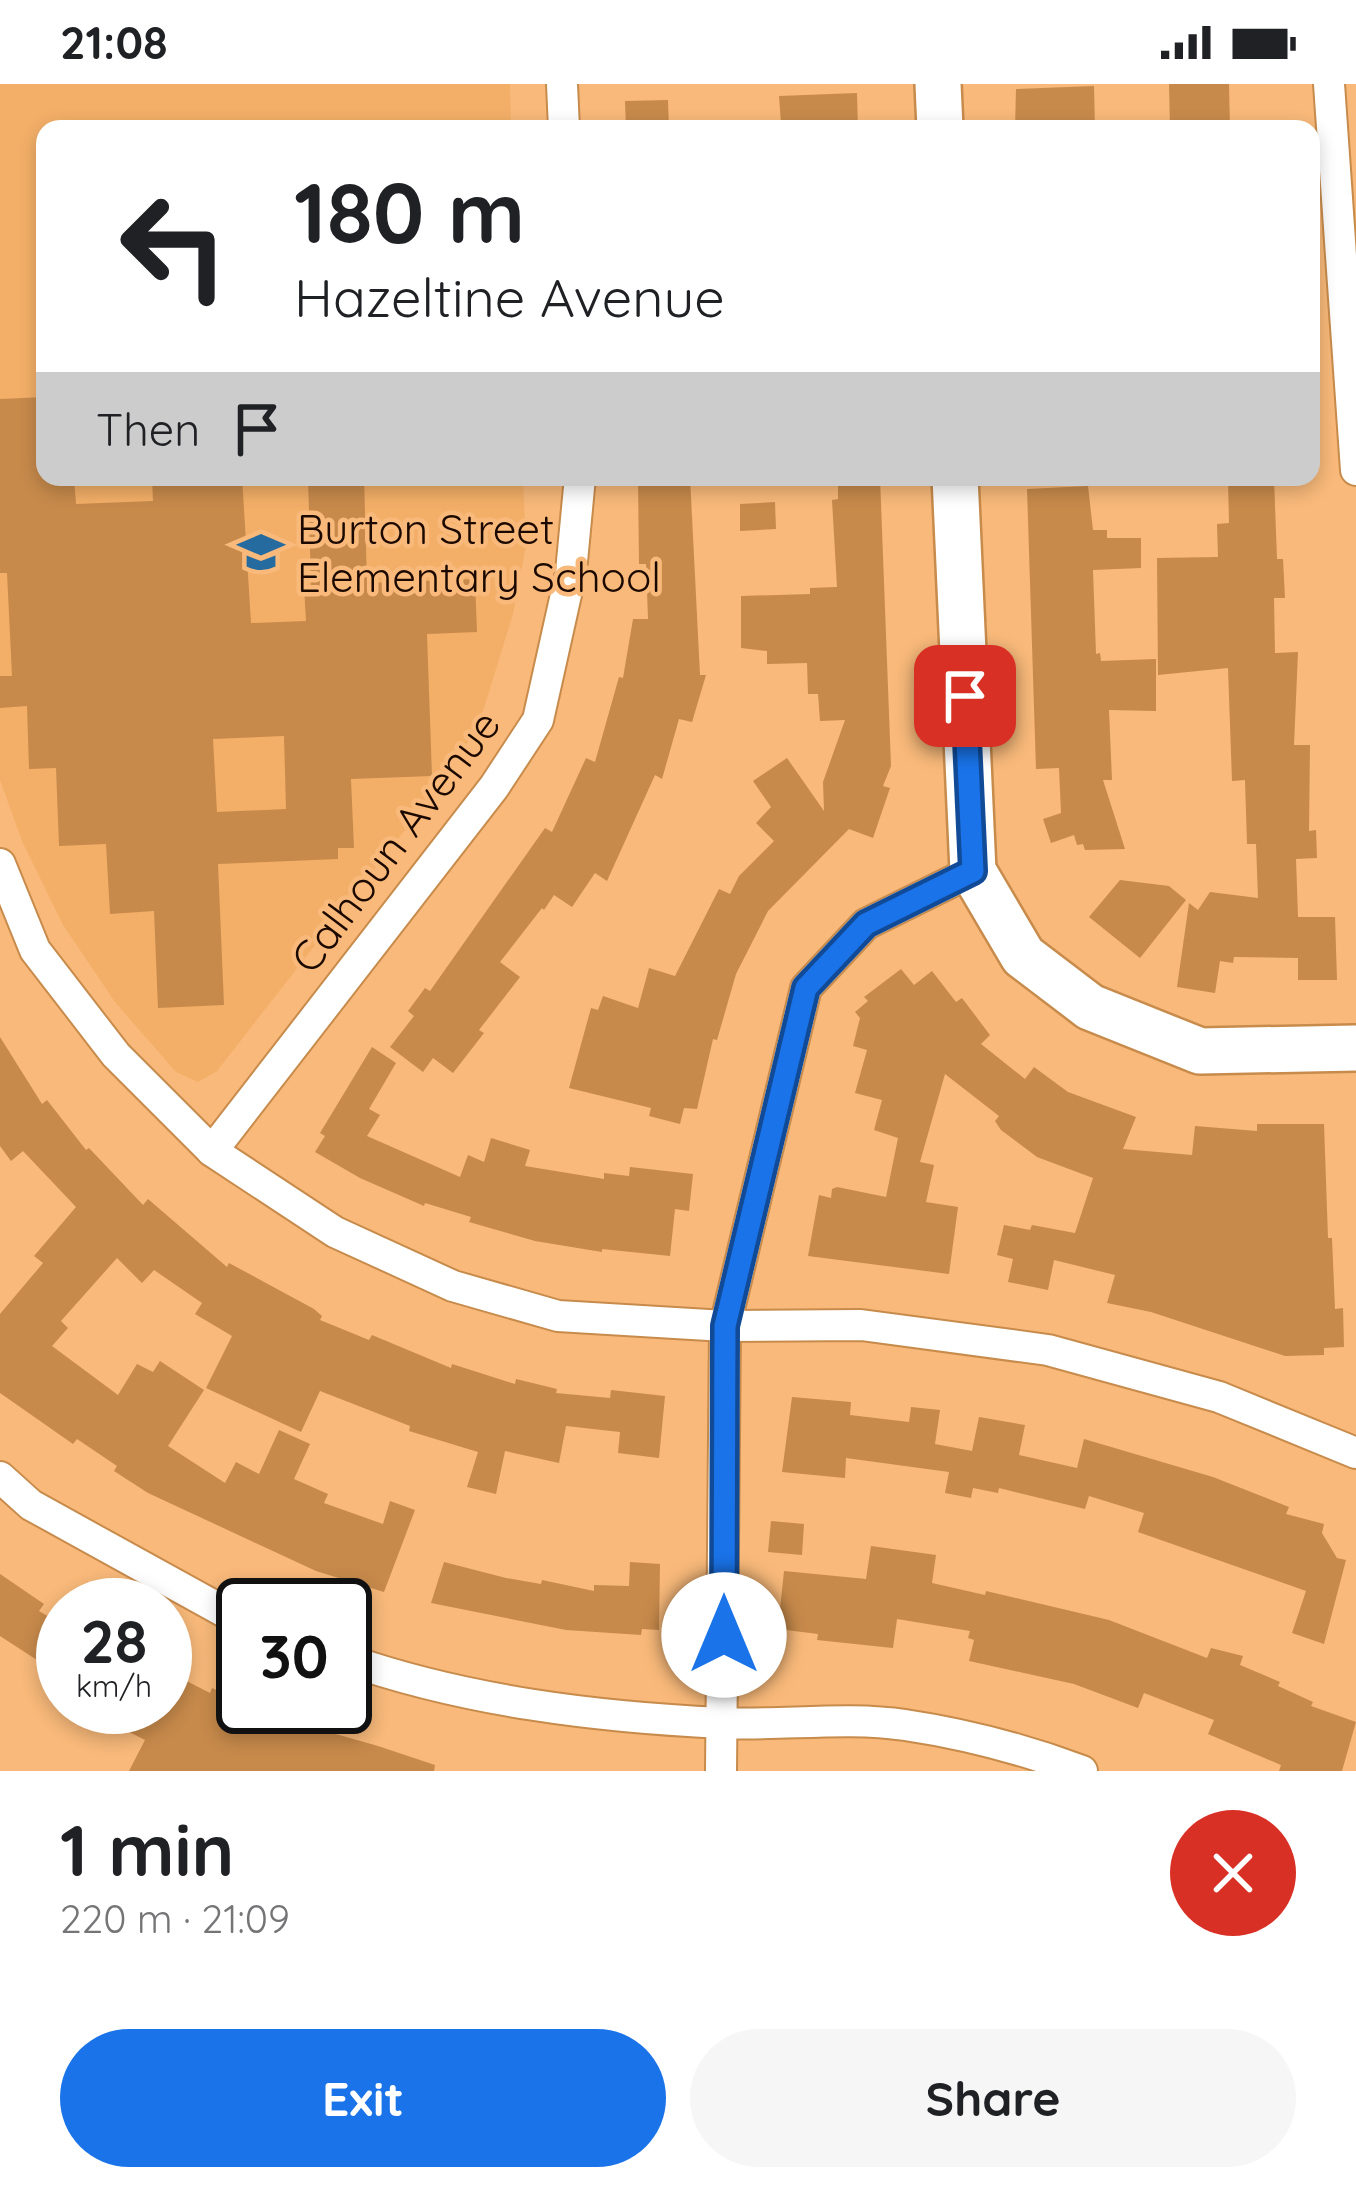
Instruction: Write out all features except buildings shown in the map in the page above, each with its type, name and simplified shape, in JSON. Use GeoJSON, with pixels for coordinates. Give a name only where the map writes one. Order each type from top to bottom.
{"type":"FeatureCollection","features":[{"type":"Feature","properties":{"kind":"street"},"geometry":{"type":"LineString","coordinates":[[562,84],[564,120]]}},
{"type":"Feature","properties":{"kind":"street"},"geometry":{"type":"LineString","coordinates":[[938,84],[940,120]]}},
{"type":"Feature","properties":{"kind":"street"},"geometry":{"type":"LineString","coordinates":[[1329,84],[1356,470]]}},
{"type":"Feature","properties":{"kind":"street","name":"Calhoun Avenue"},"geometry":{"type":"LineString","coordinates":[[212,1151],[494,787],[538,720],[571,572],[579,486]]}},
{"type":"Feature","properties":{"kind":"street"},"geometry":{"type":"LineString","coordinates":[[955,486],[973,871],[1023,956],[1090,1007],[1200,1051],[1356,1048]]}},
{"type":"Feature","properties":{"kind":"street"},"geometry":{"type":"LineString","coordinates":[[0,864],[34,950],[116,1055],[212,1151],[335,1232],[453,1286],[559,1316],[725,1326],[861,1325],[1048,1350],[1220,1397],[1356,1453]]}},
{"type":"Feature","properties":{"kind":"street"},"geometry":{"type":"LineString","coordinates":[[722,1771],[725,1326],[806,988],[866,924],[973,871]]}},
{"type":"Feature","properties":{"kind":"street"},"geometry":{"type":"LineString","coordinates":[[0,1478],[31,1504],[216,1607]]}},
{"type":"Feature","properties":{"kind":"street"},"geometry":{"type":"LineString","coordinates":[[372,1668],[417,1684],[588,1713],[724,1723],[902,1724],[1038,1754],[1082,1771]]}},
{"type":"Feature","properties":{"kind":"shaded area"},"geometry":{"type":"Polygon","coordinates":[[[0,84],[510,84],[511,120],[36,120],[36,486],[523,486],[526,546],[513,614],[479,724],[447,776],[217,1071],[198,1082],[176,1072],[115,1002],[63,925],[22,841],[0,780],[0,84]]]}},
{"type":"Feature","properties":{"kind":"place","name":"Burton Street Elementary School"},"geometry":{"type":"Point","coordinates":[261,552]}},
{"type":"Feature","properties":{"kind":"route"},"geometry":{"type":"LineString","coordinates":[[724,1635],[725,1326],[806,988],[866,924],[973,871],[965,696]]}}]}
